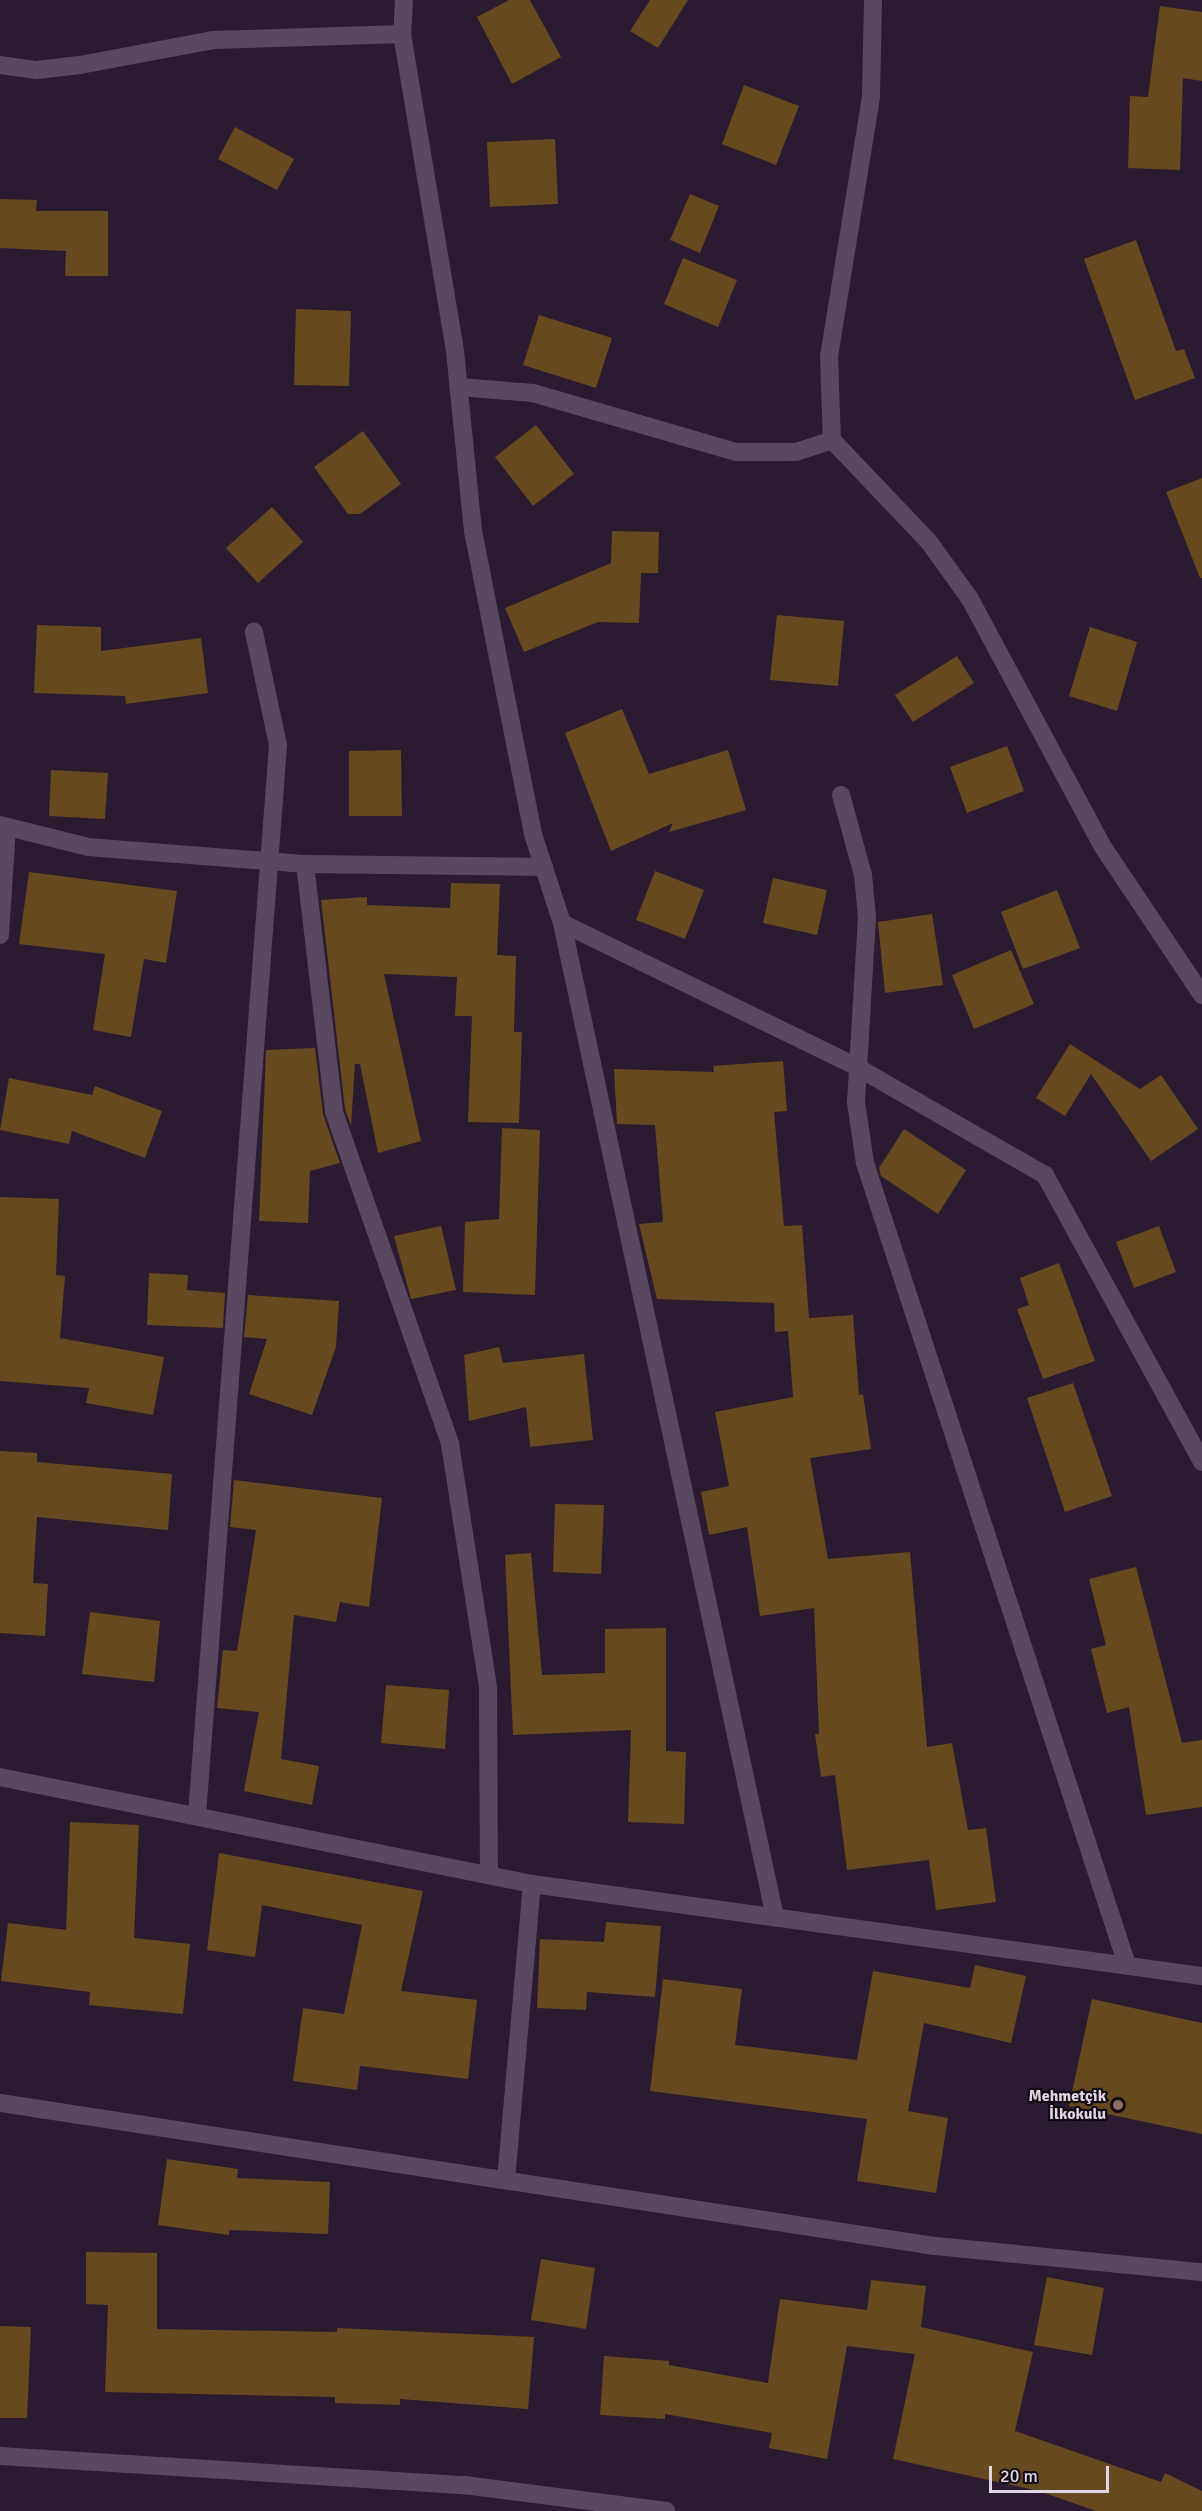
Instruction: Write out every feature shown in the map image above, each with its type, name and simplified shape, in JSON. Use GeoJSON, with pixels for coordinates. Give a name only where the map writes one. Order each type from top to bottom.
{"type":"FeatureCollection","features":[{"type":"Feature","properties":{"kind":"street"},"geometry":{"type":"LineString","coordinates":[[404,0],[402,34],[459,387],[473,531],[533,834],[562,923],[776,1917]]}},
{"type":"Feature","properties":{"kind":"street"},"geometry":{"type":"LineString","coordinates":[[873,0],[871,97],[829,356],[832,440],[929,542],[970,599],[1103,847],[1202,995]]}},
{"type":"Feature","properties":{"kind":"street"},"geometry":{"type":"LineString","coordinates":[[0,65],[37,70],[80,65],[213,40],[402,34]]}},
{"type":"Feature","properties":{"kind":"street"},"geometry":{"type":"LineString","coordinates":[[459,387],[533,393],[736,452],[796,452],[832,440]]}},
{"type":"Feature","properties":{"kind":"street"},"geometry":{"type":"LineString","coordinates":[[196,1815],[266,861],[278,746],[254,632]]}},
{"type":"Feature","properties":{"kind":"street"},"geometry":{"type":"LineString","coordinates":[[841,795],[861,865],[867,917],[856,1102],[865,1163],[1127,1965]]}},
{"type":"Feature","properties":{"kind":"street"},"geometry":{"type":"LineString","coordinates":[[0,935],[4,826],[88,847],[305,864],[544,867]]}},
{"type":"Feature","properties":{"kind":"street"},"geometry":{"type":"LineString","coordinates":[[305,864],[334,1112],[450,1444],[488,1688],[489,1875]]}},
{"type":"Feature","properties":{"kind":"street"},"geometry":{"type":"LineString","coordinates":[[562,923],[857,1067],[1045,1174],[1202,1462]]}},
{"type":"Feature","properties":{"kind":"street"},"geometry":{"type":"LineString","coordinates":[[0,1777],[532,1884],[1202,1977]]}},
{"type":"Feature","properties":{"kind":"street"},"geometry":{"type":"LineString","coordinates":[[506,2180],[532,1884]]}},
{"type":"Feature","properties":{"kind":"street"},"geometry":{"type":"LineString","coordinates":[[0,2103],[935,2246],[1202,2272]]}},
{"type":"Feature","properties":{"kind":"street"},"geometry":{"type":"LineString","coordinates":[[0,2456],[464,2485],[666,2511]]}},
{"type":"Feature","properties":{"kind":"building"},"geometry":{"type":"Polygon","coordinates":[[[509,0],[530,0],[561,57],[512,84],[477,17],[509,0]]]}},
{"type":"Feature","properties":{"kind":"building"},"geometry":{"type":"Polygon","coordinates":[[[650,0],[688,0],[658,48],[630,31],[650,0]]]}},
{"type":"Feature","properties":{"kind":"building"},"geometry":{"type":"Polygon","coordinates":[[[1160,6],[1202,12],[1202,81],[1183,78],[1180,170],[1128,168],[1130,96],[1148,97],[1160,6]]]}},
{"type":"Feature","properties":{"kind":"building"},"geometry":{"type":"Polygon","coordinates":[[[744,85],[799,106],[776,165],[722,144],[744,85]]]}},
{"type":"Feature","properties":{"kind":"building"},"geometry":{"type":"Polygon","coordinates":[[[235,127],[294,159],[277,190],[218,159],[235,127]]]}},
{"type":"Feature","properties":{"kind":"building"},"geometry":{"type":"Polygon","coordinates":[[[555,139],[558,204],[490,207],[487,142],[555,139]]]}},
{"type":"Feature","properties":{"kind":"building"},"geometry":{"type":"Polygon","coordinates":[[[690,194],[719,206],[700,253],[670,240],[690,194]]]}},
{"type":"Feature","properties":{"kind":"building"},"geometry":{"type":"Polygon","coordinates":[[[0,199],[37,200],[36,211],[108,211],[108,276],[65,276],[66,251],[0,248],[0,199]]]}},
{"type":"Feature","properties":{"kind":"building"},"geometry":{"type":"Polygon","coordinates":[[[1136,240],[1176,351],[1184,349],[1195,378],[1135,400],[1084,259],[1136,240]]]}},
{"type":"Feature","properties":{"kind":"building"},"geometry":{"type":"Polygon","coordinates":[[[683,258],[737,280],[718,327],[664,304],[683,258]]]}},
{"type":"Feature","properties":{"kind":"building"},"geometry":{"type":"Polygon","coordinates":[[[296,309],[351,311],[349,386],[294,385],[296,309]]]}},
{"type":"Feature","properties":{"kind":"building"},"geometry":{"type":"Polygon","coordinates":[[[539,315],[612,338],[596,388],[523,365],[539,315]]]}},
{"type":"Feature","properties":{"kind":"building"},"geometry":{"type":"Polygon","coordinates":[[[536,425],[574,474],[533,506],[495,457],[536,425]]]}},
{"type":"Feature","properties":{"kind":"building"},"geometry":{"type":"Polygon","coordinates":[[[363,431],[401,484],[360,514],[348,514],[314,467],[363,431]]]}},
{"type":"Feature","properties":{"kind":"building"},"geometry":{"type":"Polygon","coordinates":[[[1202,478],[1202,578],[1200,578],[1166,492],[1202,478]]]}},
{"type":"Feature","properties":{"kind":"building"},"geometry":{"type":"Polygon","coordinates":[[[272,507],[303,542],[258,583],[226,548],[272,507]]]}},
{"type":"Feature","properties":{"kind":"building"},"geometry":{"type":"Polygon","coordinates":[[[612,531],[659,532],[658,573],[641,573],[639,623],[598,622],[524,652],[505,608],[611,563],[612,531]]]}},
{"type":"Feature","properties":{"kind":"building"},"geometry":{"type":"Polygon","coordinates":[[[777,615],[844,621],[838,686],[770,680],[777,615]]]}},
{"type":"Feature","properties":{"kind":"building"},"geometry":{"type":"Polygon","coordinates":[[[37,625],[101,627],[101,651],[201,638],[208,693],[126,704],[125,696],[34,693],[37,625]]]}},
{"type":"Feature","properties":{"kind":"building"},"geometry":{"type":"Polygon","coordinates":[[[1090,627],[1137,642],[1117,711],[1069,696],[1090,627]]]}},
{"type":"Feature","properties":{"kind":"building"},"geometry":{"type":"Polygon","coordinates":[[[957,656],[974,683],[913,722],[895,695],[957,656]]]}},
{"type":"Feature","properties":{"kind":"building"},"geometry":{"type":"Polygon","coordinates":[[[622,709],[649,774],[728,750],[746,810],[669,832],[673,823],[611,851],[565,733],[622,709]]]}},
{"type":"Feature","properties":{"kind":"building"},"geometry":{"type":"Polygon","coordinates":[[[1007,746],[1024,791],[967,813],[950,767],[1007,746]]]}},
{"type":"Feature","properties":{"kind":"building"},"geometry":{"type":"Polygon","coordinates":[[[401,750],[402,816],[349,816],[349,751],[401,750]]]}},
{"type":"Feature","properties":{"kind":"building"},"geometry":{"type":"Polygon","coordinates":[[[51,770],[108,773],[105,819],[49,816],[51,770]]]}},
{"type":"Feature","properties":{"kind":"building"},"geometry":{"type":"Polygon","coordinates":[[[655,871],[704,890],[685,939],[636,920],[655,871]]]}},
{"type":"Feature","properties":{"kind":"building"},"geometry":{"type":"Polygon","coordinates":[[[29,872],[177,891],[166,963],[144,959],[131,1037],[93,1030],[105,954],[19,944],[29,872]]]}},
{"type":"Feature","properties":{"kind":"building"},"geometry":{"type":"Polygon","coordinates":[[[773,878],[827,890],[817,935],[763,923],[773,878]]]}},
{"type":"Feature","properties":{"kind":"building"},"geometry":{"type":"Polygon","coordinates":[[[451,883],[500,884],[497,955],[516,956],[514,1032],[522,1032],[519,1123],[468,1122],[472,1016],[455,1016],[457,977],[384,974],[421,1141],[378,1153],[360,1064],[355,1064],[351,1126],[345,1109],[321,900],[367,897],[367,905],[450,908],[451,883]]]}},
{"type":"Feature","properties":{"kind":"building"},"geometry":{"type":"Polygon","coordinates":[[[1057,890],[1080,948],[1023,969],[1001,912],[1057,890]]]}},
{"type":"Feature","properties":{"kind":"building"},"geometry":{"type":"Polygon","coordinates":[[[932,914],[943,985],[885,993],[878,922],[932,914]]]}},
{"type":"Feature","properties":{"kind":"building"},"geometry":{"type":"Polygon","coordinates":[[[1011,950],[1034,1004],[974,1029],[952,975],[1011,950]]]}},
{"type":"Feature","properties":{"kind":"building"},"geometry":{"type":"Polygon","coordinates":[[[1070,1044],[1140,1089],[1161,1075],[1198,1129],[1151,1161],[1091,1074],[1065,1116],[1036,1098],[1070,1044]]]}},
{"type":"Feature","properties":{"kind":"building"},"geometry":{"type":"Polygon","coordinates":[[[315,1048],[323,1114],[340,1163],[310,1171],[308,1223],[259,1221],[266,1050],[315,1048]]]}},
{"type":"Feature","properties":{"kind":"building"},"geometry":{"type":"Polygon","coordinates":[[[783,1061],[787,1111],[774,1112],[784,1226],[802,1225],[809,1318],[853,1315],[859,1395],[863,1394],[871,1449],[810,1458],[828,1559],[910,1552],[927,1747],[952,1743],[968,1830],[986,1828],[996,1902],[936,1910],[929,1860],[847,1870],[835,1775],[821,1777],[815,1734],[819,1734],[814,1608],[760,1616],[747,1527],[709,1535],[701,1492],[729,1486],[715,1412],[793,1397],[788,1331],[775,1332],[774,1303],[657,1299],[639,1224],[663,1222],[655,1125],[617,1124],[614,1069],[714,1072],[713,1066],[783,1061]]]}},
{"type":"Feature","properties":{"kind":"building"},"geometry":{"type":"Polygon","coordinates":[[[9,1078],[92,1095],[95,1086],[162,1111],[145,1158],[72,1131],[69,1144],[0,1130],[9,1078]]]}},
{"type":"Feature","properties":{"kind":"building"},"geometry":{"type":"Polygon","coordinates":[[[502,1128],[540,1130],[535,1295],[463,1292],[465,1222],[499,1219],[502,1128]]]}},
{"type":"Feature","properties":{"kind":"building"},"geometry":{"type":"Polygon","coordinates":[[[904,1129],[966,1170],[938,1214],[881,1176],[879,1168],[904,1129]]]}},
{"type":"Feature","properties":{"kind":"building"},"geometry":{"type":"Polygon","coordinates":[[[0,1197],[59,1199],[56,1275],[65,1276],[60,1338],[164,1357],[153,1415],[86,1403],[89,1388],[0,1381],[0,1197]]]}},
{"type":"Feature","properties":{"kind":"building"},"geometry":{"type":"Polygon","coordinates":[[[441,1226],[456,1290],[411,1299],[394,1236],[441,1226]]]}},
{"type":"Feature","properties":{"kind":"building"},"geometry":{"type":"Polygon","coordinates":[[[1159,1226],[1176,1272],[1134,1288],[1116,1242],[1159,1226]]]}},
{"type":"Feature","properties":{"kind":"building"},"geometry":{"type":"Polygon","coordinates":[[[1059,1263],[1095,1361],[1043,1379],[1017,1309],[1029,1305],[1020,1278],[1059,1263]]]}},
{"type":"Feature","properties":{"kind":"building"},"geometry":{"type":"Polygon","coordinates":[[[149,1273],[188,1275],[187,1290],[225,1293],[223,1328],[147,1325],[149,1273]]]}},
{"type":"Feature","properties":{"kind":"building"},"geometry":{"type":"Polygon","coordinates":[[[248,1295],[339,1301],[336,1347],[312,1415],[249,1394],[267,1339],[244,1337],[248,1295]]]}},
{"type":"Feature","properties":{"kind":"building"},"geometry":{"type":"Polygon","coordinates":[[[499,1347],[503,1363],[584,1354],[593,1440],[530,1447],[526,1407],[469,1421],[464,1355],[499,1347]]]}},
{"type":"Feature","properties":{"kind":"building"},"geometry":{"type":"Polygon","coordinates":[[[1073,1383],[1112,1496],[1065,1512],[1027,1398],[1073,1383]]]}},
{"type":"Feature","properties":{"kind":"building"},"geometry":{"type":"Polygon","coordinates":[[[0,1451],[37,1453],[37,1462],[172,1474],[168,1530],[37,1517],[33,1583],[48,1584],[45,1636],[0,1633],[0,1451]]]}},
{"type":"Feature","properties":{"kind":"building"},"geometry":{"type":"Polygon","coordinates":[[[234,1480],[382,1498],[369,1607],[340,1602],[336,1622],[294,1615],[281,1759],[319,1766],[312,1805],[244,1791],[259,1712],[217,1708],[223,1650],[237,1651],[256,1530],[230,1527],[234,1480]]]}},
{"type":"Feature","properties":{"kind":"building"},"geometry":{"type":"Polygon","coordinates":[[[555,1504],[604,1505],[601,1574],[553,1572],[555,1504]]]}},
{"type":"Feature","properties":{"kind":"building"},"geometry":{"type":"Polygon","coordinates":[[[531,1553],[542,1675],[605,1673],[605,1629],[666,1628],[666,1751],[686,1752],[684,1824],[628,1822],[631,1730],[513,1735],[505,1555],[531,1553]]]}},
{"type":"Feature","properties":{"kind":"building"},"geometry":{"type":"Polygon","coordinates":[[[1136,1567],[1182,1743],[1202,1740],[1202,1807],[1146,1815],[1129,1707],[1107,1713],[1091,1649],[1106,1645],[1089,1579],[1136,1567]]]}},
{"type":"Feature","properties":{"kind":"building"},"geometry":{"type":"Polygon","coordinates":[[[90,1612],[160,1621],[154,1682],[82,1674],[90,1612]]]}},
{"type":"Feature","properties":{"kind":"building"},"geometry":{"type":"Polygon","coordinates":[[[386,1685],[449,1690],[445,1749],[381,1743],[386,1685]]]}},
{"type":"Feature","properties":{"kind":"building"},"geometry":{"type":"Polygon","coordinates":[[[70,1822],[139,1825],[134,1938],[190,1944],[183,2014],[89,2005],[90,1992],[1,1981],[8,1923],[66,1930],[70,1822]]]}},
{"type":"Feature","properties":{"kind":"building"},"geometry":{"type":"Polygon","coordinates":[[[219,1853],[423,1891],[401,1991],[477,2000],[468,2079],[360,2066],[357,2090],[293,2081],[303,2008],[344,2014],[362,1925],[262,1905],[255,1957],[207,1950],[219,1853]]]}},
{"type":"Feature","properties":{"kind":"building"},"geometry":{"type":"Polygon","coordinates":[[[606,1922],[661,1926],[655,1997],[587,1992],[586,2010],[537,2008],[540,1939],[604,1942],[606,1922]]]}},
{"type":"Feature","properties":{"kind":"building"},"geometry":{"type":"Polygon","coordinates":[[[975,1965],[1026,1976],[1011,2043],[924,2023],[908,2111],[948,2118],[936,2193],[857,2181],[867,2119],[650,2091],[663,1979],[742,1989],[735,2045],[857,2060],[873,1971],[970,1988],[975,1965]]]}},
{"type":"Feature","properties":{"kind":"building"},"geometry":{"type":"Polygon","coordinates":[[[1092,1999],[1202,2023],[1202,2134],[1069,2106],[1092,1999]]]}},
{"type":"Feature","properties":{"kind":"building"},"geometry":{"type":"Polygon","coordinates":[[[167,2159],[238,2169],[237,2178],[330,2182],[328,2234],[229,2230],[229,2235],[158,2225],[167,2159]]]}},
{"type":"Feature","properties":{"kind":"building"},"geometry":{"type":"Polygon","coordinates":[[[86,2252],[157,2253],[157,2329],[337,2332],[337,2328],[534,2337],[528,2409],[400,2399],[400,2405],[335,2403],[335,2397],[105,2392],[108,2305],[86,2304],[86,2252]]]}},
{"type":"Feature","properties":{"kind":"building"},"geometry":{"type":"Polygon","coordinates":[[[541,2259],[595,2268],[586,2329],[531,2320],[541,2259]]]}},
{"type":"Feature","properties":{"kind":"building"},"geometry":{"type":"Polygon","coordinates":[[[1047,2277],[1104,2288],[1092,2355],[1034,2345],[1047,2277]]]}},
{"type":"Feature","properties":{"kind":"building"},"geometry":{"type":"Polygon","coordinates":[[[871,2280],[926,2286],[921,2327],[1033,2352],[1015,2431],[1161,2482],[1165,2473],[1202,2491],[1202,2511],[1096,2511],[1039,2491],[893,2459],[915,2354],[847,2346],[827,2459],[769,2448],[772,2433],[665,2414],[665,2419],[600,2415],[604,2356],[669,2361],[669,2365],[768,2383],[780,2299],[867,2310],[871,2280]]]}},
{"type":"Feature","properties":{"kind":"building"},"geometry":{"type":"Polygon","coordinates":[[[0,2326],[31,2327],[27,2418],[0,2418],[0,2326]]]}},
{"type":"Feature","properties":{"kind":"place","name":"Mehmetçik İlkokulu"},"geometry":{"type":"Point","coordinates":[1118,2105]}}]}
